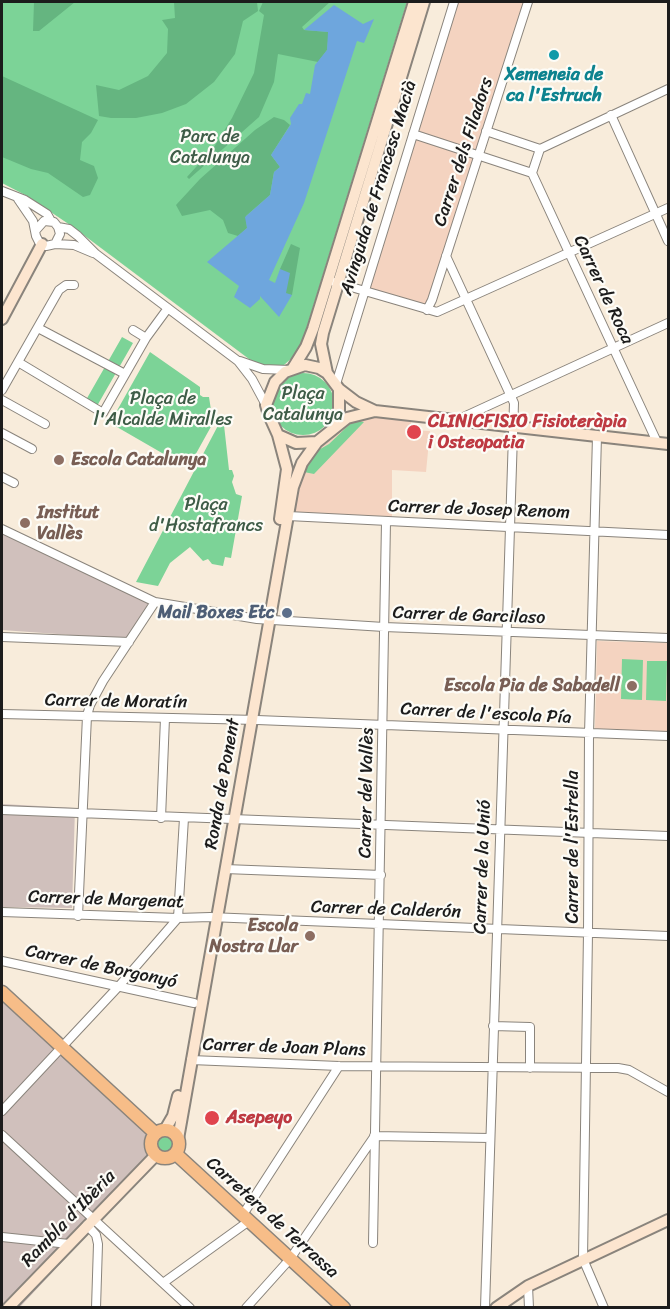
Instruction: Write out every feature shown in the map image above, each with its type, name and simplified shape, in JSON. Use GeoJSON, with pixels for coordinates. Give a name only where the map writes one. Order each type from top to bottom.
{"type":"FeatureCollection","features":[{"type":"Feature","properties":{"kind":"main road","name":"Avinguda de Francesc Macià"},"geometry":{"type":"LineString","coordinates":[[327,373],[321,344],[334,282],[414,2]]}},
{"type":"Feature","properties":{"kind":"main road","name":"Avinguda de Francesc Macià"},"geometry":{"type":"LineString","coordinates":[[291,369],[309,341],[334,282],[424,2]]}},
{"type":"Feature","properties":{"kind":"main road"},"geometry":{"type":"LineString","coordinates":[[2,319],[42,244]]}},
{"type":"Feature","properties":{"kind":"main road"},"geometry":{"type":"LineString","coordinates":[[375,411],[356,402],[338,387],[327,373],[305,364],[291,369],[275,382],[266,405],[278,435],[296,443],[317,442],[347,418],[375,411],[666,443]]}},
{"type":"Feature","properties":{"kind":"main road"},"geometry":{"type":"LineString","coordinates":[[335,427],[339,411],[338,387]]}},
{"type":"Feature","properties":{"kind":"main road","name":"Ronda de Ponent"},"geometry":{"type":"LineString","coordinates":[[266,620],[287,474],[287,464],[278,435]]}},
{"type":"Feature","properties":{"kind":"main road","name":"Ronda de Ponent"},"geometry":{"type":"LineString","coordinates":[[178,1139],[213,918],[266,620],[293,488],[299,470],[317,442]]}},
{"type":"Feature","properties":{"kind":"main road","name":"Ronda de Ponent"},"geometry":{"type":"LineString","coordinates":[[160,1131],[175,1108],[194,1003],[225,869],[230,821]]}},
{"type":"Feature","properties":{"kind":"main road"},"geometry":{"type":"LineString","coordinates":[[2,992],[160,1131],[173,1131],[178,1139],[179,1148],[176,1154],[167,1158],[156,1155],[152,1150],[151,1143],[160,1131]]}},
{"type":"Feature","properties":{"kind":"main road","name":"Carretera de Terrassa"},"geometry":{"type":"LineString","coordinates":[[176,1154],[344,1308]]}},
{"type":"Feature","properties":{"kind":"main road","name":"Rambla d'Ibèria"},"geometry":{"type":"LineString","coordinates":[[8,1308],[156,1155]]}},
{"type":"Feature","properties":{"kind":"main road"},"geometry":{"type":"LineString","coordinates":[[496,1308],[528,1286],[669,1220]]}},
{"type":"Feature","properties":{"kind":"street","name":"Avinguda de Francesc Macià"},"geometry":{"type":"LineString","coordinates":[[338,387],[364,291],[454,2]]}},
{"type":"Feature","properties":{"kind":"street","name":"Carrer dels Filadors"},"geometry":{"type":"LineString","coordinates":[[427,310],[528,2]]}},
{"type":"Feature","properties":{"kind":"street"},"geometry":{"type":"LineString","coordinates":[[413,134],[532,173],[540,150],[669,89]]}},
{"type":"Feature","properties":{"kind":"street"},"geometry":{"type":"LineString","coordinates":[[611,115],[669,241]]}},
{"type":"Feature","properties":{"kind":"street"},"geometry":{"type":"LineString","coordinates":[[486,131],[540,150]]}},
{"type":"Feature","properties":{"kind":"street","name":"Carrer de Roca"},"geometry":{"type":"LineString","coordinates":[[532,173],[614,349],[666,443]]}},
{"type":"Feature","properties":{"kind":"street"},"geometry":{"type":"LineString","coordinates":[[2,191],[18,199],[26,200],[47,214],[58,226],[69,229],[96,254],[238,361],[252,379],[266,405]]}},
{"type":"Feature","properties":{"kind":"street"},"geometry":{"type":"LineString","coordinates":[[18,199],[33,221],[37,240],[42,244],[46,246],[74,245],[96,254]]}},
{"type":"Feature","properties":{"kind":"street"},"geometry":{"type":"LineString","coordinates":[[334,282],[437,312],[669,208]]}},
{"type":"Feature","properties":{"kind":"street"},"geometry":{"type":"LineString","coordinates":[[36,230],[40,223],[51,221]]}},
{"type":"Feature","properties":{"kind":"street"},"geometry":{"type":"LineString","coordinates":[[55,244],[60,234],[58,226]]}},
{"type":"Feature","properties":{"kind":"street"},"geometry":{"type":"LineString","coordinates":[[446,256],[512,395]]}},
{"type":"Feature","properties":{"kind":"street"},"geometry":{"type":"LineString","coordinates":[[2,390],[59,290],[66,285],[74,285]]}},
{"type":"Feature","properties":{"kind":"street"},"geometry":{"type":"LineString","coordinates":[[18,362],[103,413],[146,338],[168,308]]}},
{"type":"Feature","properties":{"kind":"street"},"geometry":{"type":"LineString","coordinates":[[456,421],[669,323]]}},
{"type":"Feature","properties":{"kind":"street"},"geometry":{"type":"LineString","coordinates":[[38,327],[125,374]]}},
{"type":"Feature","properties":{"kind":"street"},"geometry":{"type":"LineString","coordinates":[[133,330],[146,338]]}},
{"type":"Feature","properties":{"kind":"street"},"geometry":{"type":"LineString","coordinates":[[238,361],[263,369],[291,369]]}},
{"type":"Feature","properties":{"kind":"street","name":"Carrer de la Unió"},"geometry":{"type":"LineString","coordinates":[[485,1308],[491,1068],[514,427],[512,395]]}},
{"type":"Feature","properties":{"kind":"street"},"geometry":{"type":"LineString","coordinates":[[2,400],[45,424]]}},
{"type":"Feature","properties":{"kind":"street"},"geometry":{"type":"LineString","coordinates":[[2,433],[33,449]]}},
{"type":"Feature","properties":{"kind":"street","name":"Carrer de l'Estrella"},"geometry":{"type":"LineString","coordinates":[[583,1259],[589,734],[597,436]]}},
{"type":"Feature","properties":{"kind":"street"},"geometry":{"type":"LineString","coordinates":[[2,477],[14,483]]}},
{"type":"Feature","properties":{"kind":"street","name":"Carrer de Josep Renom"},"geometry":{"type":"LineString","coordinates":[[288,516],[669,535]]}},
{"type":"Feature","properties":{"kind":"street","name":"Carrer del Vallès"},"geometry":{"type":"LineString","coordinates":[[373,1243],[386,522]]}},
{"type":"Feature","properties":{"kind":"street","name":"Carrer de Garcilaso"},"geometry":{"type":"LineString","coordinates":[[2,529],[155,602],[266,620],[669,638]]}},
{"type":"Feature","properties":{"kind":"street"},"geometry":{"type":"LineString","coordinates":[[78,916],[87,716],[90,705],[103,681],[155,602]]}},
{"type":"Feature","properties":{"kind":"street"},"geometry":{"type":"LineString","coordinates":[[2,637],[129,642]]}},
{"type":"Feature","properties":{"kind":"street","name":"Carrer de Moratín"},"geometry":{"type":"LineString","coordinates":[[2,714],[230,719]]}},
{"type":"Feature","properties":{"kind":"street"},"geometry":{"type":"LineString","coordinates":[[161,818],[165,718]]}},
{"type":"Feature","properties":{"kind":"street","name":"Carrer de l'escola Pía"},"geometry":{"type":"LineString","coordinates":[[230,719],[669,736]]}},
{"type":"Feature","properties":{"kind":"street"},"geometry":{"type":"LineString","coordinates":[[2,810],[230,821],[669,836]]}},
{"type":"Feature","properties":{"kind":"street"},"geometry":{"type":"LineString","coordinates":[[2,1111],[119,986],[178,918],[184,818]]}},
{"type":"Feature","properties":{"kind":"street"},"geometry":{"type":"LineString","coordinates":[[225,869],[381,875]]}},
{"type":"Feature","properties":{"kind":"street","name":"Carrer de Margenat"},"geometry":{"type":"LineString","coordinates":[[2,912],[78,916],[213,918]]}},
{"type":"Feature","properties":{"kind":"street","name":"Carrer de Calderón"},"geometry":{"type":"LineString","coordinates":[[213,918],[669,936]]}},
{"type":"Feature","properties":{"kind":"street","name":"Carrer de Borgonyó"},"geometry":{"type":"LineString","coordinates":[[2,961],[194,1003]]}},
{"type":"Feature","properties":{"kind":"street"},"geometry":{"type":"LineString","coordinates":[[493,1026],[530,1027],[530,1068]]}},
{"type":"Feature","properties":{"kind":"street","name":"Carrer de Joan Plans"},"geometry":{"type":"LineString","coordinates":[[191,1060],[339,1066],[629,1070],[669,1092]]}},
{"type":"Feature","properties":{"kind":"street"},"geometry":{"type":"LineString","coordinates":[[163,1283],[245,1218],[339,1066]]}},
{"type":"Feature","properties":{"kind":"street"},"geometry":{"type":"LineString","coordinates":[[2,1135],[90,1222],[190,1308]]}},
{"type":"Feature","properties":{"kind":"street"},"geometry":{"type":"LineString","coordinates":[[246,1308],[290,1259],[374,1136],[490,1138]]}},
{"type":"Feature","properties":{"kind":"street"},"geometry":{"type":"LineString","coordinates":[[90,1222],[98,1244],[96,1308]]}},
{"type":"Feature","properties":{"kind":"street"},"geometry":{"type":"LineString","coordinates":[[2,1237],[69,1244]]}},
{"type":"Feature","properties":{"kind":"street"},"geometry":{"type":"LineString","coordinates":[[583,1259],[604,1308]]}},
{"type":"Feature","properties":{"kind":"street"},"geometry":{"type":"LineString","coordinates":[[528,1286],[529,1308]]}},
{"type":"Feature","properties":{"kind":"shaded area"},"geometry":{"type":"Polygon","coordinates":[[[454,2],[528,2],[430,311],[365,291],[454,2]]]}},
{"type":"Feature","properties":{"kind":"shaded area"},"geometry":{"type":"Polygon","coordinates":[[[358,414],[412,416],[410,430],[430,431],[426,472],[392,470],[392,522],[288,516],[293,487],[317,442],[358,414]]]}},
{"type":"Feature","properties":{"kind":"shaded area"},"geometry":{"type":"Polygon","coordinates":[[[2,531],[155,602],[126,639],[2,630],[2,531]]]}},
{"type":"Feature","properties":{"kind":"shaded area","name":"Escola Pia de Sabadell"},"geometry":{"type":"Polygon","coordinates":[[[597,641],[668,643],[668,732],[595,729],[597,641]]]}},
{"type":"Feature","properties":{"kind":"shaded area"},"geometry":{"type":"Polygon","coordinates":[[[2,804],[75,808],[72,908],[2,907],[2,804]]]}},
{"type":"Feature","properties":{"kind":"shaded area"},"geometry":{"type":"Polygon","coordinates":[[[2,998],[169,1147],[20,1307],[2,1307],[2,998]]]}},
{"type":"Feature","properties":{"kind":"green space","name":"Parc de Catalunya"},"geometry":{"type":"Polygon","coordinates":[[[2,2],[407,2],[301,346],[284,365],[273,368],[260,366],[249,359],[73,227],[27,196],[2,183],[2,2]]]}},
{"type":"Feature","properties":{"kind":"green space"},"geometry":{"type":"Polygon","coordinates":[[[34,2],[75,2],[39,31],[33,31],[34,2]]]}},
{"type":"Feature","properties":{"kind":"green space"},"geometry":{"type":"Polygon","coordinates":[[[174,2],[257,2],[258,11],[243,21],[235,54],[214,82],[186,104],[162,113],[136,118],[99,116],[96,85],[119,90],[148,76],[167,53],[168,29],[162,20],[175,18],[174,2]]]}},
{"type":"Feature","properties":{"kind":"green space"},"geometry":{"type":"Polygon","coordinates":[[[263,2],[330,2],[302,27],[304,30],[329,32],[327,50],[318,62],[278,54],[274,82],[259,117],[189,179],[187,177],[214,147],[232,118],[254,73],[264,15],[259,11],[263,2]]]}},
{"type":"Feature","properties":{"kind":"green space"},"geometry":{"type":"Polygon","coordinates":[[[2,76],[98,120],[91,133],[82,142],[80,160],[94,166],[98,178],[90,195],[83,197],[48,173],[31,169],[2,157],[2,76]]]}},
{"type":"Feature","properties":{"kind":"green space"},"geometry":{"type":"Polygon","coordinates":[[[274,117],[290,125],[271,155],[280,167],[274,172],[270,195],[246,216],[247,228],[238,236],[228,233],[223,220],[210,210],[182,216],[176,205],[200,179],[255,130],[274,117]]]}},
{"type":"Feature","properties":{"kind":"green space"},"geometry":{"type":"Polygon","coordinates":[[[291,244],[300,248],[292,295],[286,294],[280,269],[291,244]]]}},
{"type":"Feature","properties":{"kind":"green space"},"geometry":{"type":"Polygon","coordinates":[[[122,337],[133,343],[97,406],[86,400],[122,337]]]}},
{"type":"Feature","properties":{"kind":"green space","name":"Plaça de l'Alcalde Miralles"},"geometry":{"type":"Polygon","coordinates":[[[150,352],[200,387],[200,395],[209,397],[213,423],[188,468],[110,423],[150,352]]]}},
{"type":"Feature","properties":{"kind":"green space","name":"Plaça Catalunya"},"geometry":{"type":"Polygon","coordinates":[[[297,373],[309,373],[325,382],[332,392],[334,404],[332,416],[325,426],[309,435],[297,435],[286,430],[277,421],[272,410],[272,398],[277,387],[286,378],[297,373]]]}},
{"type":"Feature","properties":{"kind":"green space","name":"Plaça d'Hostafrancs"},"geometry":{"type":"Polygon","coordinates":[[[223,416],[229,470],[232,470],[234,476],[232,482],[236,494],[242,496],[231,558],[225,557],[223,566],[212,564],[208,559],[203,561],[190,547],[170,563],[158,586],[136,582],[223,416]]]}},
{"type":"Feature","properties":{"kind":"green space"},"geometry":{"type":"Polygon","coordinates":[[[354,420],[364,422],[314,474],[304,472],[306,464],[315,452],[329,444],[354,420]]]}},
{"type":"Feature","properties":{"kind":"green space"},"geometry":{"type":"Polygon","coordinates":[[[622,659],[643,660],[642,700],[621,699],[622,659]]]}},
{"type":"Feature","properties":{"kind":"green space"},"geometry":{"type":"Polygon","coordinates":[[[647,661],[667,661],[666,701],[646,700],[647,661]]]}},
{"type":"Feature","properties":{"kind":"green space"},"geometry":{"type":"Polygon","coordinates":[[[164,1129],[170,1130],[178,1138],[178,1150],[170,1158],[164,1159],[158,1158],[150,1150],[149,1144],[150,1138],[158,1130],[164,1129]]]}},
{"type":"Feature","properties":{"kind":"water"},"geometry":{"type":"Polygon","coordinates":[[[334,5],[363,24],[374,19],[364,43],[357,41],[304,203],[269,280],[275,283],[280,269],[290,273],[286,293],[292,295],[279,317],[260,296],[260,299],[250,308],[234,297],[239,286],[207,262],[247,228],[245,217],[270,195],[274,172],[280,167],[271,155],[291,124],[290,118],[299,104],[302,104],[306,93],[310,94],[315,65],[327,50],[328,32],[304,30],[334,5]]]}},
{"type":"Feature","properties":{"kind":"place","name":"Xemeneia de ca l'Estruch"},"geometry":{"type":"Point","coordinates":[554,55]}},
{"type":"Feature","properties":{"kind":"place","name":"CLINICFISIO Fisioteràpia i Osteopatia"},"geometry":{"type":"Point","coordinates":[414,432]}},
{"type":"Feature","properties":{"kind":"place","name":"Escola Catalunya"},"geometry":{"type":"Point","coordinates":[59,460]}},
{"type":"Feature","properties":{"kind":"place","name":"Institut Vallès"},"geometry":{"type":"Point","coordinates":[25,523]}},
{"type":"Feature","properties":{"kind":"place","name":"Mail Boxes Etc"},"geometry":{"type":"Point","coordinates":[287,613]}},
{"type":"Feature","properties":{"kind":"place","name":"Escola Pia de Sabadell"},"geometry":{"type":"Point","coordinates":[632,686]}},
{"type":"Feature","properties":{"kind":"place","name":"Escola Nostra Llar"},"geometry":{"type":"Point","coordinates":[310,936]}},
{"type":"Feature","properties":{"kind":"place","name":"Asepeyo"},"geometry":{"type":"Point","coordinates":[212,1118]}}]}
